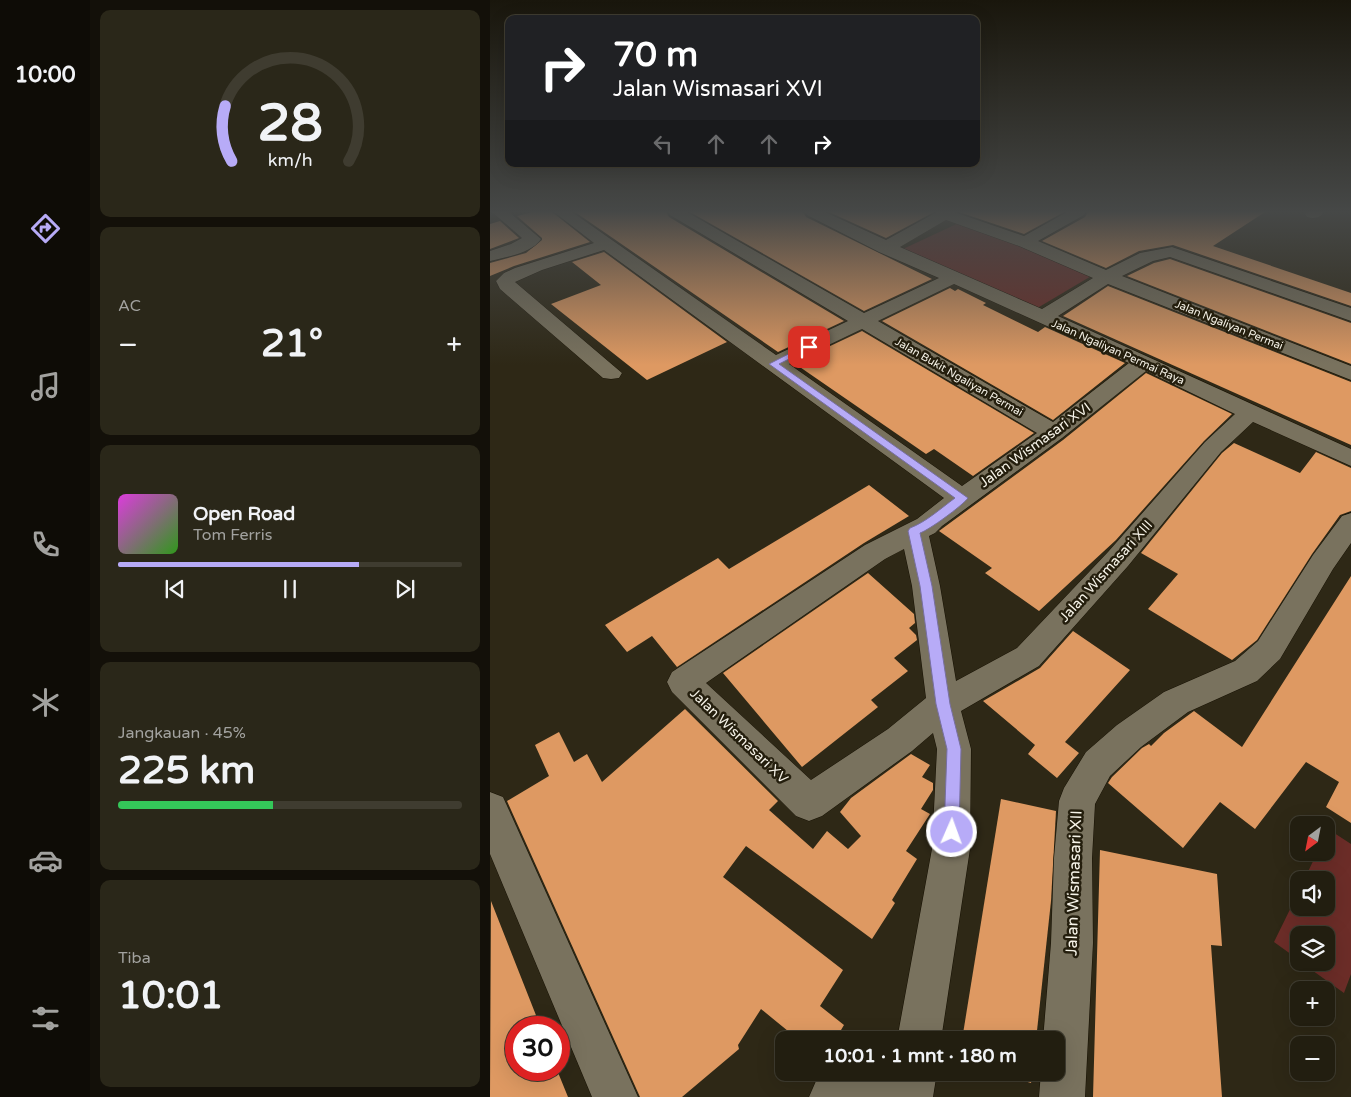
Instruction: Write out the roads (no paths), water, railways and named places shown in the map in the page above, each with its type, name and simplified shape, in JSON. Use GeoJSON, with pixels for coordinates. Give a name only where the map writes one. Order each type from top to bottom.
{"type":"FeatureCollection","features":[{"type":"Feature","properties":{"kind":"street"},"geometry":{"type":"LineString","coordinates":[[545,263],[513,274],[505,281],[507,285],[611,373]]}},
{"type":"Feature","properties":{"kind":"street"},"geometry":{"type":"LineString","coordinates":[[634,263],[963,498]]}},
{"type":"Feature","properties":{"kind":"street","name":"Jalan Bukit Ngaliyan Permai"},"geometry":{"type":"LineString","coordinates":[[764,263],[1054,433]]}},
{"type":"Feature","properties":{"kind":"street","name":"Jalan Ngaliyan Permai Raya"},"geometry":{"type":"LineString","coordinates":[[919,263],[1144,362],[1250,413],[1351,458]]}},
{"type":"Feature","properties":{"kind":"street","name":"Jalan Ngaliyan Permai"},"geometry":{"type":"LineString","coordinates":[[1075,263],[1351,374]]}},
{"type":"Feature","properties":{"kind":"street"},"geometry":{"type":"LineString","coordinates":[[1043,318],[1107,277],[1135,263]]}},
{"type":"Feature","properties":{"kind":"street"},"geometry":{"type":"LineString","coordinates":[[1204,263],[1351,315]]}},
{"type":"Feature","properties":{"kind":"street"},"geometry":{"type":"LineString","coordinates":[[773,364],[953,278]]}},
{"type":"Feature","properties":{"kind":"street","name":"Jalan Wismasari XVI"},"geometry":{"type":"LineString","coordinates":[[920,529],[994,474],[1054,433],[1144,362]]}},
{"type":"Feature","properties":{"kind":"street","name":"Jalan Wismasari XIII"},"geometry":{"type":"LineString","coordinates":[[943,704],[1028,657],[1118,559],[1213,447],[1250,413]]}},
{"type":"Feature","properties":{"kind":"street","name":"Jalan Wismasari XII"},"geometry":{"type":"LineString","coordinates":[[1062,1097],[1072,943],[1072,858],[1076,801],[1098,764],[1129,736],[1176,702],[1246,672],[1269,650],[1323,562],[1351,523]]}},
{"type":"Feature","properties":{"kind":"street"},"geometry":{"type":"LineString","coordinates":[[920,529],[943,704],[954,749],[951,849],[921,1031]]}},
{"type":"Feature","properties":{"kind":"street","name":"Jalan Wismasari XV"},"geometry":{"type":"LineString","coordinates":[[920,529],[875,552],[683,682],[809,803],[900,740],[943,704]]}},
{"type":"Feature","properties":{"kind":"street"},"geometry":{"type":"LineString","coordinates":[[490,810],[615,1097]]}},
{"type":"Feature","properties":{"kind":"street"},"geometry":{"type":"LineString","coordinates":[[832,1097],[837,1095],[910,1097],[913,1081]]}}]}
